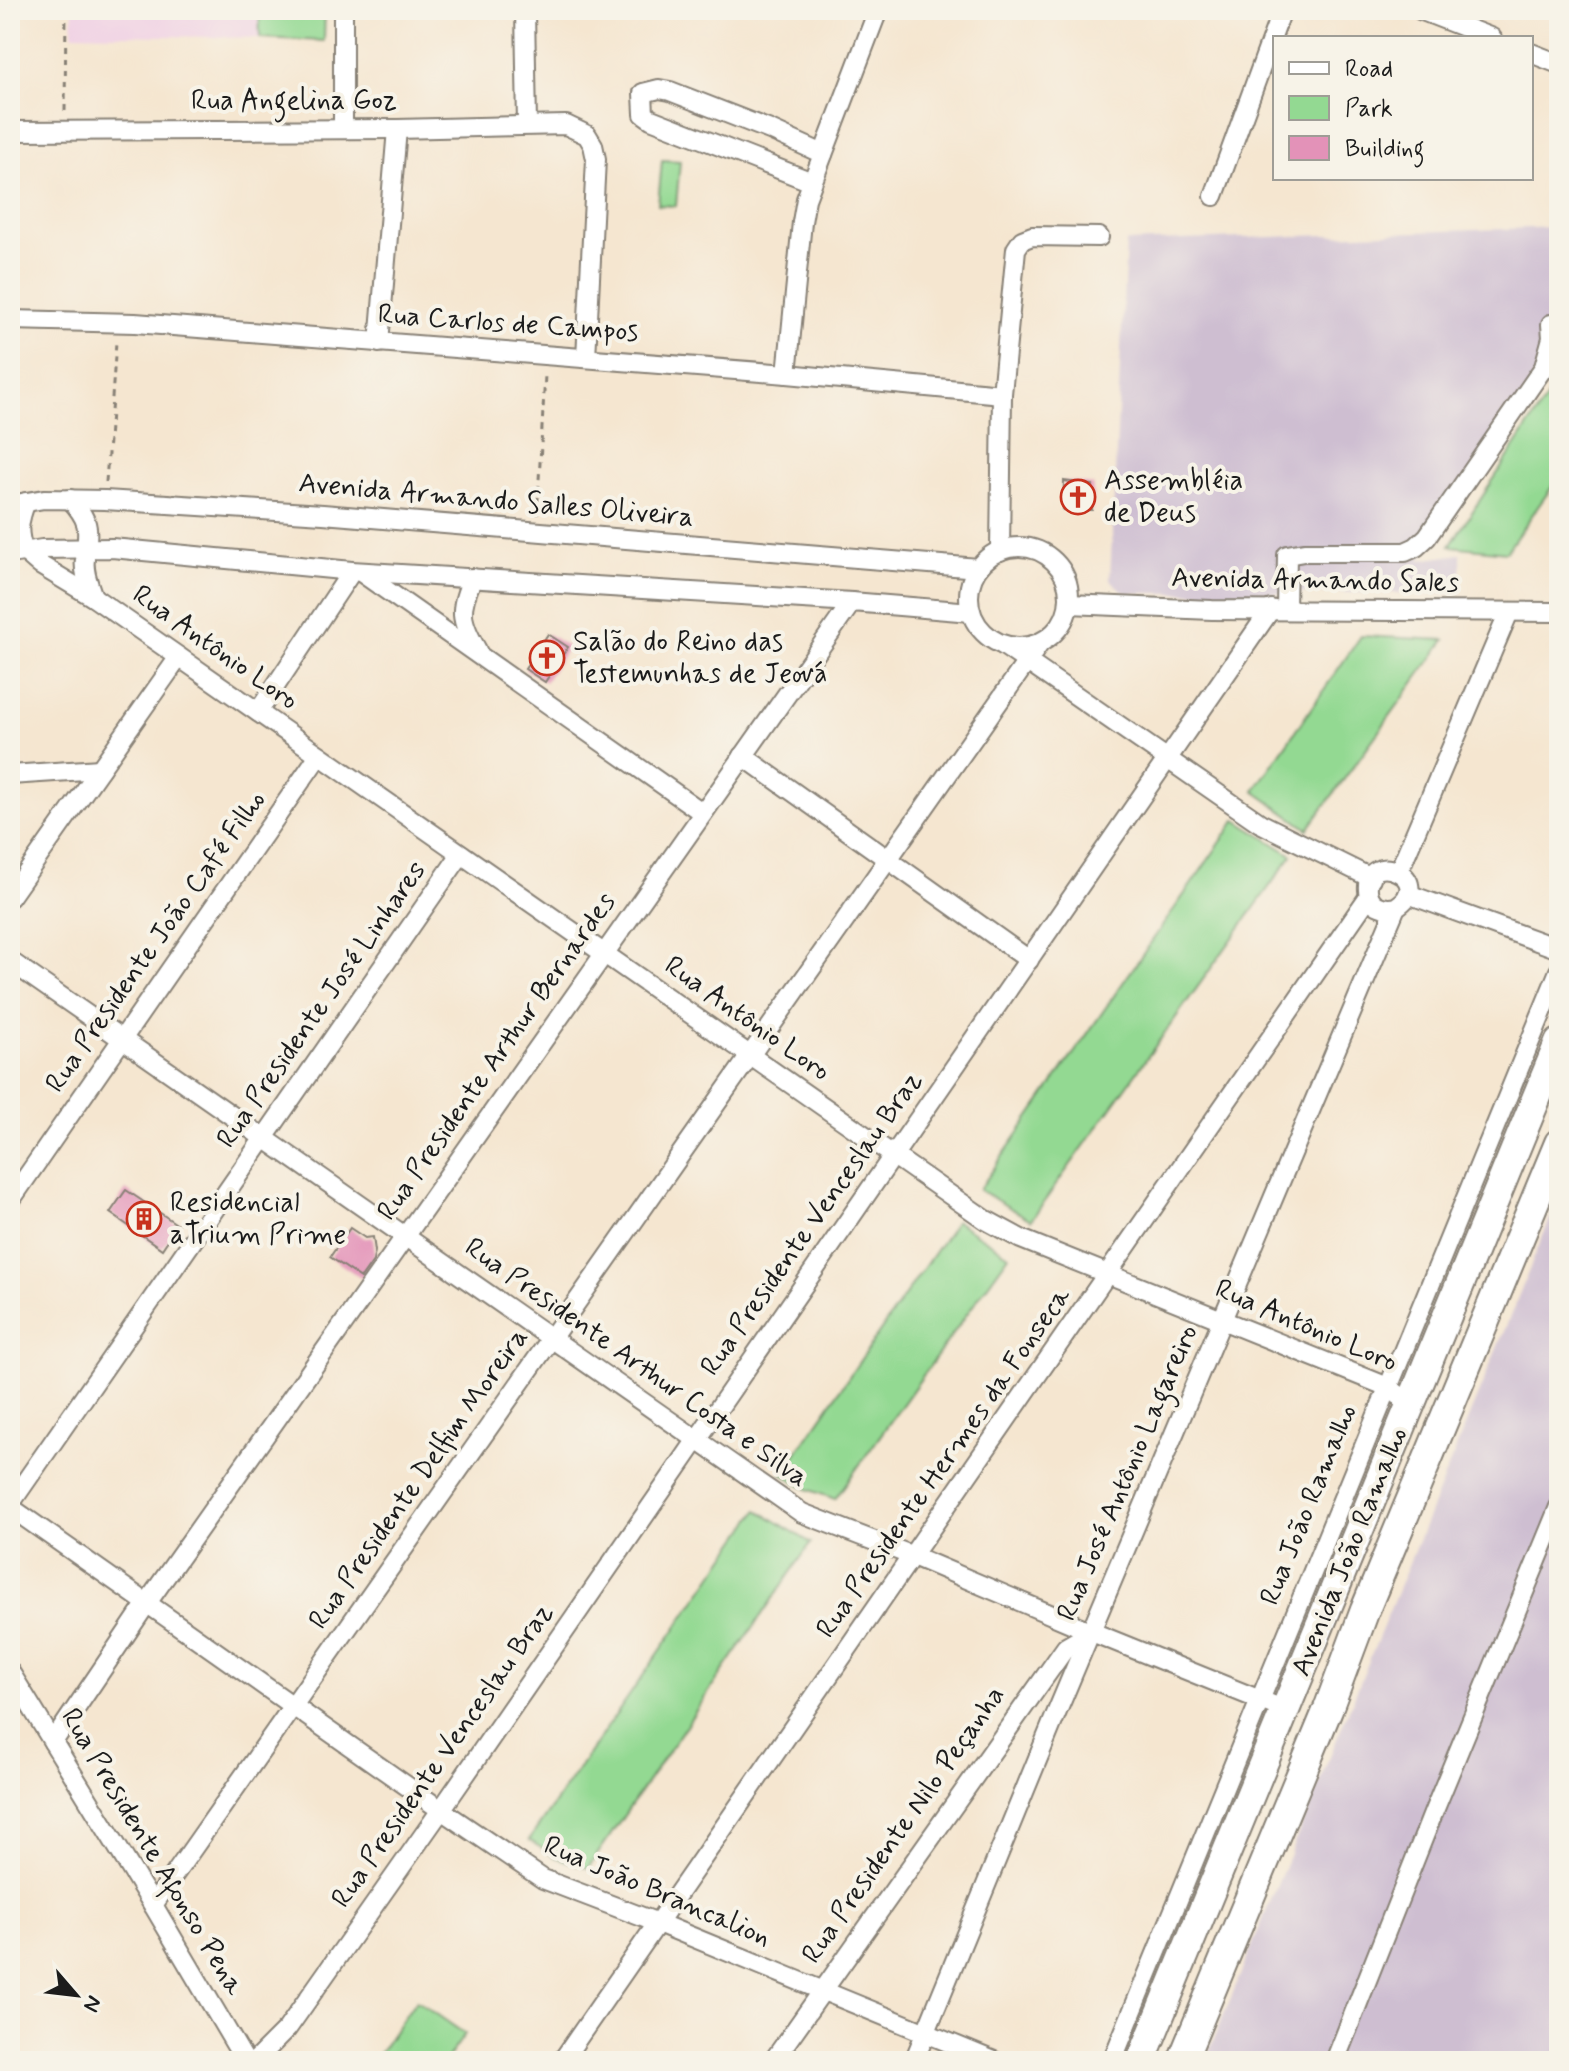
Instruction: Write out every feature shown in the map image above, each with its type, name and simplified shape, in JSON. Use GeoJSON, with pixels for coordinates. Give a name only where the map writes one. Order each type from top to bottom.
{"type":"FeatureCollection","features":[{"type":"Feature","properties":{"kind":"highway","name":"Avenida João Ramalho"},"geometry":{"type":"LineString","coordinates":[[1141,2061],[1272,1705],[1409,1408],[1559,1043]]}},
{"type":"Feature","properties":{"kind":"highway","name":"Avenida João Ramalho"},"geometry":{"type":"LineString","coordinates":[[1182,2061],[1559,1143]]}},
{"type":"Feature","properties":{"kind":"highway"},"geometry":{"type":"LineString","coordinates":[[1365,1610],[1394,1504],[1417,1447],[1418,1432],[1409,1408]]}},
{"type":"Feature","properties":{"kind":"highway"},"geometry":{"type":"LineString","coordinates":[[1272,1705],[1307,1715],[1328,1709]]}},
{"type":"Feature","properties":{"kind":"street"},"geometry":{"type":"LineString","coordinates":[[343,10],[343,129]]}},
{"type":"Feature","properties":{"kind":"street"},"geometry":{"type":"LineString","coordinates":[[525,10],[527,125]]}},
{"type":"Feature","properties":{"kind":"street"},"geometry":{"type":"LineString","coordinates":[[787,374],[802,222],[812,182],[878,10]]}},
{"type":"Feature","properties":{"kind":"street"},"geometry":{"type":"LineString","coordinates":[[1214,196],[1282,10]]}},
{"type":"Feature","properties":{"kind":"street"},"geometry":{"type":"LineString","coordinates":[[1420,10],[1487,36]]}},
{"type":"Feature","properties":{"kind":"street"},"geometry":{"type":"LineString","coordinates":[[1533,54],[1559,64]]}},
{"type":"Feature","properties":{"kind":"street"},"geometry":{"type":"LineString","coordinates":[[812,182],[651,119],[644,114],[643,93],[659,89],[670,91],[823,154]]}},
{"type":"Feature","properties":{"kind":"street","name":"Rua Angelina Goz"},"geometry":{"type":"LineString","coordinates":[[10,131],[397,129],[527,125],[566,125],[577,129],[587,135],[596,159],[586,358]]}},
{"type":"Feature","properties":{"kind":"street"},"geometry":{"type":"LineString","coordinates":[[379,343],[397,129]]}},
{"type":"Feature","properties":{"kind":"street"},"geometry":{"type":"LineString","coordinates":[[1000,551],[1002,394],[1016,249],[1022,240],[1032,236],[1099,237]]}},
{"type":"Feature","properties":{"kind":"street","name":"Rua Carlos de Campos"},"geometry":{"type":"LineString","coordinates":[[10,320],[117,322],[787,374],[1002,394]]}},
{"type":"Feature","properties":{"kind":"street"},"geometry":{"type":"LineString","coordinates":[[1278,609],[1287,555],[1304,552],[1405,552],[1427,537],[1544,367],[1552,338],[1551,324]]}},
{"type":"Feature","properties":{"kind":"street","name":"Avenida Armando Salles Oliveira"},"geometry":{"type":"LineString","coordinates":[[18,504],[44,499],[105,500],[323,514],[978,568]]}},
{"type":"Feature","properties":{"kind":"street","name":"Rua Antônio Loro"},"geometry":{"type":"LineString","coordinates":[[70,499],[79,509],[88,532],[85,572],[93,597]]}},
{"type":"Feature","properties":{"kind":"street"},"geometry":{"type":"LineString","coordinates":[[18,504],[17,553],[112,548],[356,571],[971,612]]}},
{"type":"Feature","properties":{"kind":"street"},"geometry":{"type":"LineString","coordinates":[[998,643],[1022,647],[1043,641],[1061,625],[1069,604],[1070,591],[1066,578],[1059,565],[1035,548],[1020,546],[1000,551],[978,568],[971,582],[969,597],[971,612],[983,633],[1260,823],[1370,887]]}},
{"type":"Feature","properties":{"kind":"street","name":"Rua Antônio Loro"},"geometry":{"type":"LineString","coordinates":[[17,553],[93,597],[1005,1231],[1388,1387],[1409,1408]]}},
{"type":"Feature","properties":{"kind":"street"},"geometry":{"type":"LineString","coordinates":[[356,571],[478,653],[703,813]]}},
{"type":"Feature","properties":{"kind":"street"},"geometry":{"type":"LineString","coordinates":[[258,712],[356,571]]}},
{"type":"Feature","properties":{"kind":"street"},"geometry":{"type":"LineString","coordinates":[[473,578],[461,613],[478,653]]}},
{"type":"Feature","properties":{"kind":"street","name":"Rua Presidente Arthur Bernardes"},"geometry":{"type":"LineString","coordinates":[[53,1742],[147,1603],[852,602]]}},
{"type":"Feature","properties":{"kind":"street","name":"Avenida Armando Sales"},"geometry":{"type":"LineString","coordinates":[[1069,604],[1212,610],[1559,612]]}},
{"type":"Feature","properties":{"kind":"street","name":"Rua Presidente Venceslau Braz"},"geometry":{"type":"LineString","coordinates":[[255,2061],[287,2029],[1168,759],[1278,609]]}},
{"type":"Feature","properties":{"kind":"street"},"geometry":{"type":"LineString","coordinates":[[1399,871],[1509,612]]}},
{"type":"Feature","properties":{"kind":"street"},"geometry":{"type":"LineString","coordinates":[[1043,641],[1051,665],[1064,687]]}},
{"type":"Feature","properties":{"kind":"street","name":"Rua Presidente Delfim Moreira"},"geometry":{"type":"LineString","coordinates":[[153,1905],[1043,641]]}},
{"type":"Feature","properties":{"kind":"street"},"geometry":{"type":"LineString","coordinates":[[998,643],[1007,670],[1006,692]]}},
{"type":"Feature","properties":{"kind":"street"},"geometry":{"type":"LineString","coordinates":[[10,897],[179,657]]}},
{"type":"Feature","properties":{"kind":"street","name":"Rua Presidente João Café Filho"},"geometry":{"type":"LineString","coordinates":[[10,1201],[319,755]]}},
{"type":"Feature","properties":{"kind":"street"},"geometry":{"type":"LineString","coordinates":[[743,756],[1029,960]]}},
{"type":"Feature","properties":{"kind":"street"},"geometry":{"type":"LineString","coordinates":[[10,775],[100,769]]}},
{"type":"Feature","properties":{"kind":"street","name":"Rua Presidente José Linhares"},"geometry":{"type":"LineString","coordinates":[[10,1506],[461,854]]}},
{"type":"Feature","properties":{"kind":"street"},"geometry":{"type":"LineString","coordinates":[[1402,900],[1407,881],[1399,871],[1381,870],[1370,887],[1372,901],[1383,908],[1402,900],[1559,949]]}},
{"type":"Feature","properties":{"kind":"street","name":"Rua Presidente Hermes da Fonseca"},"geometry":{"type":"LineString","coordinates":[[562,2061],[1108,1275],[1370,887]]}},
{"type":"Feature","properties":{"kind":"street","name":"Rua José Antônio Lagareiro"},"geometry":{"type":"LineString","coordinates":[[914,2061],[1056,1714],[1402,900]]}},
{"type":"Feature","properties":{"kind":"street","name":"Rua Presidente Arthur Costa e Silva"},"geometry":{"type":"LineString","coordinates":[[10,961],[802,1513],[1272,1705]]}},
{"type":"Feature","properties":{"kind":"street","name":"Rua João Ramalho"},"geometry":{"type":"LineString","coordinates":[[1112,2061],[1272,1705],[1388,1387],[1559,971]]}},
{"type":"Feature","properties":{"kind":"street","name":"Rua João Brancalion"},"geometry":{"type":"LineString","coordinates":[[10,1506],[543,1879],[994,2061]]}},
{"type":"Feature","properties":{"kind":"street"},"geometry":{"type":"LineString","coordinates":[[1335,2061],[1559,1507]]}},
{"type":"Feature","properties":{"kind":"street","name":"Rua Presidente Nilo Peçanha"},"geometry":{"type":"LineString","coordinates":[[773,2061],[1066,1647],[1092,1632]]}},
{"type":"Feature","properties":{"kind":"street","name":"Rua Presidente Afonso Pena"},"geometry":{"type":"LineString","coordinates":[[10,1672],[245,2061]]}},
{"type":"Feature","properties":{"kind":"street"},"geometry":{"type":"LineString","coordinates":[[1030,1696],[1046,1702],[1056,1714]]}},
{"type":"Feature","properties":{"kind":"path"},"geometry":{"type":"LineString","coordinates":[[65,131],[66,10]]}},
{"type":"Feature","properties":{"kind":"path"},"geometry":{"type":"LineString","coordinates":[[105,500],[117,322]]}},
{"type":"Feature","properties":{"kind":"path"},"geometry":{"type":"LineString","coordinates":[[536,532],[546,355]]}},
{"type":"Feature","properties":{"kind":"shaded area"},"geometry":{"type":"Polygon","coordinates":[[[73,10],[259,10],[260,38],[72,34],[73,10]]]}},
{"type":"Feature","properties":{"kind":"shaded area"},"geometry":{"type":"Polygon","coordinates":[[[1559,227],[1559,352],[1420,560],[1461,554],[1461,593],[1125,593],[1110,580],[1126,242],[1559,227]]]}},
{"type":"Feature","properties":{"kind":"shaded area"},"geometry":{"type":"Polygon","coordinates":[[[1559,1197],[1559,2061],[1205,2061],[1559,1197]]]}},
{"type":"Feature","properties":{"kind":"green space"},"geometry":{"type":"Polygon","coordinates":[[[259,10],[325,10],[324,41],[260,38],[259,10]]]}},
{"type":"Feature","properties":{"kind":"green space"},"geometry":{"type":"Polygon","coordinates":[[[662,160],[680,161],[676,206],[658,205],[662,160]]]}},
{"type":"Feature","properties":{"kind":"green space"},"geometry":{"type":"Polygon","coordinates":[[[1559,379],[1559,477],[1506,552],[1450,546],[1559,379]]]}},
{"type":"Feature","properties":{"kind":"green space"},"geometry":{"type":"Polygon","coordinates":[[[1361,636],[1445,640],[1308,829],[1254,791],[1361,636]]]}},
{"type":"Feature","properties":{"kind":"green space"},"geometry":{"type":"Polygon","coordinates":[[[1236,820],[1292,855],[1031,1220],[979,1190],[1236,820]]]}},
{"type":"Feature","properties":{"kind":"green space"},"geometry":{"type":"Polygon","coordinates":[[[956,1221],[1009,1255],[835,1499],[807,1489],[782,1474],[956,1221]]]}},
{"type":"Feature","properties":{"kind":"green space"},"geometry":{"type":"Polygon","coordinates":[[[758,1510],[811,1543],[588,1868],[555,1857],[529,1840],[758,1510]]]}},
{"type":"Feature","properties":{"kind":"green space"},"geometry":{"type":"Polygon","coordinates":[[[416,2000],[465,2034],[446,2061],[374,2061],[416,2000]]]}},
{"type":"Feature","properties":{"kind":"building","name":"Assembléia de Deus"},"geometry":{"type":"Polygon","coordinates":[[[1064,481],[1093,485],[1092,510],[1063,510],[1064,481]]]}},
{"type":"Feature","properties":{"kind":"building","name":"Salão do Reino das Testemunhas de Jeová"},"geometry":{"type":"Polygon","coordinates":[[[548,634],[568,647],[545,682],[525,669],[548,634]]]}},
{"type":"Feature","properties":{"kind":"building","name":"Residencial aTrium Prime"},"geometry":{"type":"Polygon","coordinates":[[[126,1190],[178,1225],[162,1249],[110,1213],[126,1190]]]}},
{"type":"Feature","properties":{"kind":"building"},"geometry":{"type":"Polygon","coordinates":[[[350,1228],[365,1238],[373,1237],[373,1261],[361,1278],[330,1257],[350,1228]]]}},
{"type":"Feature","properties":{"kind":"place","name":"Assembléia de Deus"},"geometry":{"type":"Point","coordinates":[1078,497]}},
{"type":"Feature","properties":{"kind":"place","name":"Salão do Reino das Testemunhas de Jeová"},"geometry":{"type":"Point","coordinates":[547,658]}},
{"type":"Feature","properties":{"kind":"place","name":"Residencial aTrium Prime"},"geometry":{"type":"Point","coordinates":[144,1219]}}]}
